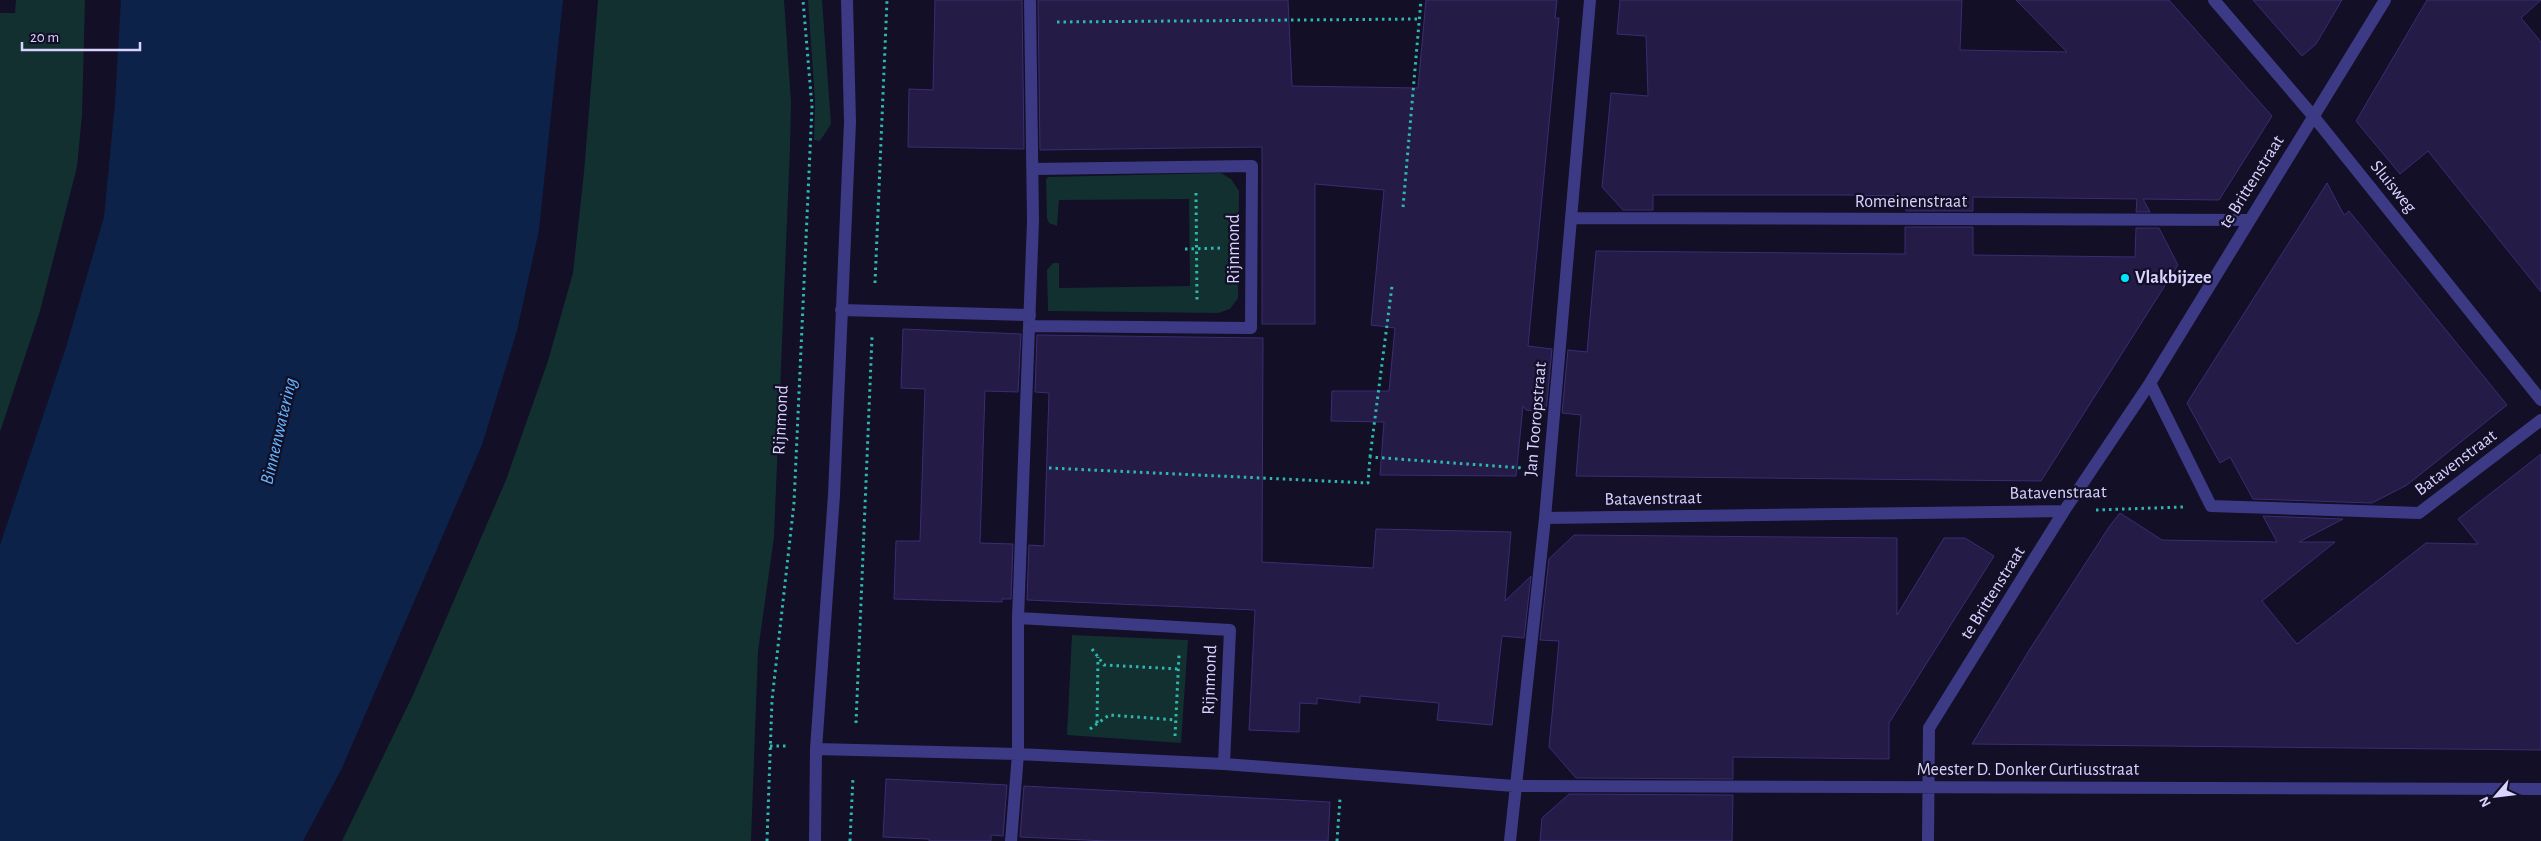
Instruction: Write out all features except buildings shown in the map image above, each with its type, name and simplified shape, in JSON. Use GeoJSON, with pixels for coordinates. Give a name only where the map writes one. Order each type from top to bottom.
{"type":"FeatureCollection","features":[{"type":"Feature","properties":{"kind":"street"},"geometry":{"type":"LineString","coordinates":[[815,841],[816,749],[834,495],[850,122],[847,0]]}},
{"type":"Feature","properties":{"kind":"street"},"geometry":{"type":"LineString","coordinates":[[1011,841],[1018,754],[1018,618],[1030,320],[1033,169],[1030,0]]}},
{"type":"Feature","properties":{"kind":"street","name":"Jan Tooropstraat"},"geometry":{"type":"LineString","coordinates":[[1510,841],[1514,786],[1544,518],[1590,0]]}},
{"type":"Feature","properties":{"kind":"street","name":"Sluisweg"},"geometry":{"type":"LineString","coordinates":[[2214,0],[2314,117],[2541,400]]}},
{"type":"Feature","properties":{"kind":"street","name":"te Brittenstraat"},"geometry":{"type":"LineString","coordinates":[[1928,841],[1929,728],[2064,511],[2150,383],[2385,0]]}},
{"type":"Feature","properties":{"kind":"street","name":"Rijnmond"},"geometry":{"type":"LineString","coordinates":[[841,310],[1198,328],[1251,328],[1252,166],[1033,169]]}},
{"type":"Feature","properties":{"kind":"street","name":"Romeinenstraat"},"geometry":{"type":"LineString","coordinates":[[1572,218],[2250,220]]}},
{"type":"Feature","properties":{"kind":"street"},"geometry":{"type":"LineString","coordinates":[[2150,383],[2211,506]]}},
{"type":"Feature","properties":{"kind":"street","name":"Batavenstraat"},"geometry":{"type":"LineString","coordinates":[[2211,506],[2419,513],[2541,420]]}},
{"type":"Feature","properties":{"kind":"street","name":"Batavenstraat"},"geometry":{"type":"LineString","coordinates":[[1544,518],[2064,511]]}},
{"type":"Feature","properties":{"kind":"street","name":"Rijnmond"},"geometry":{"type":"LineString","coordinates":[[1018,618],[1230,630],[1224,764]]}},
{"type":"Feature","properties":{"kind":"street"},"geometry":{"type":"LineString","coordinates":[[816,749],[1018,754],[1224,764],[1514,786]]}},
{"type":"Feature","properties":{"kind":"street","name":"Meester D. Donker Curtiusstraat"},"geometry":{"type":"LineString","coordinates":[[1514,786],[2541,789]]}},
{"type":"Feature","properties":{"kind":"path","name":"Rijnmond"},"geometry":{"type":"LineString","coordinates":[[767,841],[772,700],[794,504],[812,107],[803,0]]}},
{"type":"Feature","properties":{"kind":"path"},"geometry":{"type":"LineString","coordinates":[[850,841],[887,0]]}},
{"type":"Feature","properties":{"kind":"path"},"geometry":{"type":"LineString","coordinates":[[1403,207],[1421,0]]}},
{"type":"Feature","properties":{"kind":"path"},"geometry":{"type":"LineString","coordinates":[[1030,23],[1419,19]]}},
{"type":"Feature","properties":{"kind":"path"},"geometry":{"type":"LineString","coordinates":[[1196,167],[1198,328]]}},
{"type":"Feature","properties":{"kind":"path"},"geometry":{"type":"LineString","coordinates":[[1185,249],[1252,247]]}},
{"type":"Feature","properties":{"kind":"path"},"geometry":{"type":"LineString","coordinates":[[1024,467],[1368,483],[1392,286]]}},
{"type":"Feature","properties":{"kind":"path"},"geometry":{"type":"LineString","coordinates":[[1370,457],[1548,470]]}},
{"type":"Feature","properties":{"kind":"path","name":"Batavenstraat"},"geometry":{"type":"LineString","coordinates":[[2064,511],[2211,506]]}},
{"type":"Feature","properties":{"kind":"path"},"geometry":{"type":"LineString","coordinates":[[1070,621],[1104,665],[1179,669]]}},
{"type":"Feature","properties":{"kind":"path"},"geometry":{"type":"LineString","coordinates":[[1174,762],[1180,628]]}},
{"type":"Feature","properties":{"kind":"path"},"geometry":{"type":"LineString","coordinates":[[1097,724],[1098,656]]}},
{"type":"Feature","properties":{"kind":"path"},"geometry":{"type":"LineString","coordinates":[[1056,756],[1108,714],[1176,720]]}},
{"type":"Feature","properties":{"kind":"path"},"geometry":{"type":"LineString","coordinates":[[1336,841],[1342,773]]}},
{"type":"Feature","properties":{"kind":"green space"},"geometry":{"type":"Polygon","coordinates":[[[16,0],[85,0],[82,115],[77,167],[40,311],[0,432],[0,13],[15,13],[16,0]]]}},
{"type":"Feature","properties":{"kind":"green space"},"geometry":{"type":"Polygon","coordinates":[[[598,0],[784,0],[791,102],[790,148],[774,537],[758,651],[751,841],[342,841],[413,695],[506,480],[548,361],[573,273],[584,172],[598,0]]]}},
{"type":"Feature","properties":{"kind":"green space"},"geometry":{"type":"Polygon","coordinates":[[[808,0],[822,0],[831,124],[820,141],[814,140],[815,101],[808,0]]]}},
{"type":"Feature","properties":{"kind":"green space"},"geometry":{"type":"Polygon","coordinates":[[[1221,173],[1231,179],[1239,191],[1238,298],[1230,309],[1218,313],[1048,311],[1047,270],[1053,263],[1059,263],[1059,288],[1190,286],[1189,199],[1059,200],[1057,226],[1049,223],[1047,218],[1046,180],[1048,177],[1221,173]]]}},
{"type":"Feature","properties":{"kind":"green space"},"geometry":{"type":"Polygon","coordinates":[[[1072,635],[1188,640],[1181,743],[1067,735],[1072,635]]]}},
{"type":"Feature","properties":{"kind":"water","name":"Binnenwatering"},"geometry":{"type":"Polygon","coordinates":[[[121,0],[563,0],[539,230],[517,331],[482,445],[342,768],[303,841],[0,841],[0,545],[66,347],[104,217],[115,102],[121,0]]]}},
{"type":"Feature","properties":{"kind":"place","name":"Vlakbijzee"},"geometry":{"type":"Point","coordinates":[2125,278]}}]}
